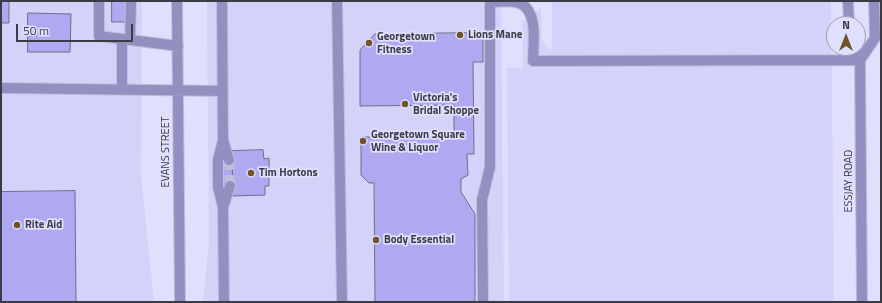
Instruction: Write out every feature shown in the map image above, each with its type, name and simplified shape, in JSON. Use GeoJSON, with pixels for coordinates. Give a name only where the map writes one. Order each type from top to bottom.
{"type":"FeatureCollection","features":[{"type":"Feature","properties":{"kind":"street"},"geometry":{"type":"LineString","coordinates":[[99,1],[99,36],[178,46]]}},
{"type":"Feature","properties":{"kind":"street"},"geometry":{"type":"LineString","coordinates":[[122,90],[131,1]]}},
{"type":"Feature","properties":{"kind":"street","name":"EVANS STREET"},"geometry":{"type":"LineString","coordinates":[[177,1],[180,302]]}},
{"type":"Feature","properties":{"kind":"street"},"geometry":{"type":"LineString","coordinates":[[222,1],[223,140],[218,160],[218,186],[222,207],[224,302]]}},
{"type":"Feature","properties":{"kind":"street"},"geometry":{"type":"LineString","coordinates":[[337,1],[342,302]]}},
{"type":"Feature","properties":{"kind":"street"},"geometry":{"type":"LineString","coordinates":[[483,302],[482,200],[490,168],[490,1],[518,3],[528,10],[532,20],[533,61],[860,60],[875,38],[874,1]]}},
{"type":"Feature","properties":{"kind":"street"},"geometry":{"type":"LineString","coordinates":[[848,1],[849,16]]}},
{"type":"Feature","properties":{"kind":"street","name":"ESSJAY ROAD"},"geometry":{"type":"LineString","coordinates":[[858,56],[860,60],[862,302]]}},
{"type":"Feature","properties":{"kind":"street"},"geometry":{"type":"LineString","coordinates":[[1,88],[178,92],[222,91]]}},
{"type":"Feature","properties":{"kind":"street"},"geometry":{"type":"LineString","coordinates":[[223,140],[229,160]]}},
{"type":"Feature","properties":{"kind":"street"},"geometry":{"type":"LineString","coordinates":[[222,207],[230,186]]}},
{"type":"Feature","properties":{"kind":"shaded area"},"geometry":{"type":"Polygon","coordinates":[[[1,1],[142,1],[141,176],[154,302],[1,302],[1,1]]]}},
{"type":"Feature","properties":{"kind":"shaded area"},"geometry":{"type":"Polygon","coordinates":[[[207,1],[501,1],[504,302],[203,302],[209,244],[207,1]]]}},
{"type":"Feature","properties":{"kind":"shaded area"},"geometry":{"type":"Polygon","coordinates":[[[552,1],[831,1],[831,16],[826,16],[826,56],[832,56],[834,302],[509,302],[507,68],[523,68],[522,21],[541,8],[542,39],[546,46],[552,50],[552,1]]]}},
{"type":"Feature","properties":{"kind":"building"},"geometry":{"type":"Polygon","coordinates":[[[1,1],[9,1],[9,23],[1,23],[1,1]]]}},
{"type":"Feature","properties":{"kind":"building"},"geometry":{"type":"Polygon","coordinates":[[[112,1],[127,1],[128,22],[112,22],[112,1]]]}},
{"type":"Feature","properties":{"kind":"building"},"geometry":{"type":"Polygon","coordinates":[[[28,13],[71,14],[70,52],[28,52],[28,13]]]}},
{"type":"Feature","properties":{"kind":"building"},"geometry":{"type":"Polygon","coordinates":[[[483,33],[483,62],[473,62],[474,154],[467,154],[468,175],[461,179],[461,192],[475,214],[475,302],[375,302],[374,183],[369,183],[361,175],[361,137],[454,137],[454,105],[360,106],[360,50],[375,34],[483,33]]]}},
{"type":"Feature","properties":{"kind":"building","name":"Tim Hortons"},"geometry":{"type":"Polygon","coordinates":[[[263,150],[264,159],[269,158],[269,186],[265,186],[265,195],[233,196],[232,151],[263,150]]]}},
{"type":"Feature","properties":{"kind":"building"},"geometry":{"type":"Polygon","coordinates":[[[223,160],[232,160],[233,186],[223,186],[223,160]]]}},
{"type":"Feature","properties":{"kind":"building"},"geometry":{"type":"Polygon","coordinates":[[[75,191],[76,302],[1,302],[1,192],[75,191]]]}},
{"type":"Feature","properties":{"kind":"tunnel"},"geometry":{"type":"LineString","coordinates":[[229,160],[230,186]]}},
{"type":"Feature","properties":{"kind":"place","name":"Lions Mane"},"geometry":{"type":"Point","coordinates":[460,35]}},
{"type":"Feature","properties":{"kind":"place","name":"Georgetown Fitness"},"geometry":{"type":"Point","coordinates":[369,43]}},
{"type":"Feature","properties":{"kind":"place","name":"Victoria's Bridal Shoppe"},"geometry":{"type":"Point","coordinates":[405,104]}},
{"type":"Feature","properties":{"kind":"place","name":"Georgetown Square Wine & Liquor"},"geometry":{"type":"Point","coordinates":[363,141]}},
{"type":"Feature","properties":{"kind":"place","name":"Tim Hortons"},"geometry":{"type":"Point","coordinates":[251,173]}},
{"type":"Feature","properties":{"kind":"place","name":"Rite Aid"},"geometry":{"type":"Point","coordinates":[17,225]}},
{"type":"Feature","properties":{"kind":"place","name":"Body Essential"},"geometry":{"type":"Point","coordinates":[376,240]}}]}
